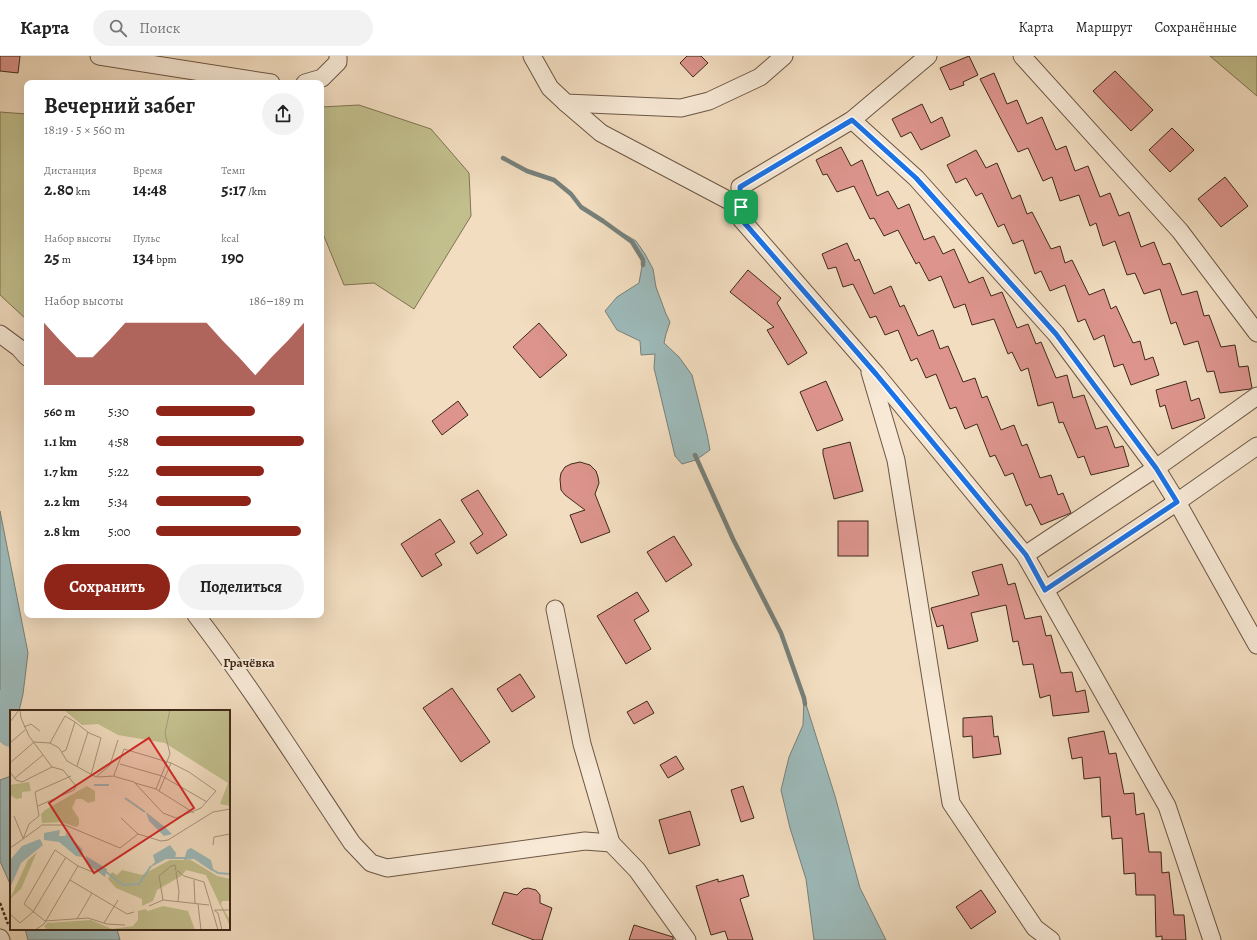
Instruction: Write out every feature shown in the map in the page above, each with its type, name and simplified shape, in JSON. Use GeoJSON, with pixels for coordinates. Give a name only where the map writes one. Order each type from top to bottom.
{"type":"FeatureCollection","features":[{"type":"Feature","properties":{"kind":"street"},"geometry":{"type":"LineString","coordinates":[[100,56],[252,80]]}},
{"type":"Feature","properties":{"kind":"street"},"geometry":{"type":"LineString","coordinates":[[315,80],[322,78],[338,62],[338,56]]}},
{"type":"Feature","properties":{"kind":"street"},"geometry":{"type":"LineString","coordinates":[[532,56],[550,88],[601,133],[741,207]]}},
{"type":"Feature","properties":{"kind":"street"},"geometry":{"type":"LineString","coordinates":[[566,103],[681,108],[709,101],[760,77],[784,56]]}},
{"type":"Feature","properties":{"kind":"street"},"geometry":{"type":"LineString","coordinates":[[928,56],[852,120],[740,187],[741,219],[868,366],[1026,555],[1167,806],[1212,940]]}},
{"type":"Feature","properties":{"kind":"street"},"geometry":{"type":"LineString","coordinates":[[1022,56],[1180,232],[1257,333]]}},
{"type":"Feature","properties":{"kind":"street"},"geometry":{"type":"LineString","coordinates":[[852,120],[916,178],[1056,334],[1156,468],[1177,502],[1257,645]]}},
{"type":"Feature","properties":{"kind":"street"},"geometry":{"type":"LineString","coordinates":[[0,334],[24,354]]}},
{"type":"Feature","properties":{"kind":"street"},"geometry":{"type":"LineString","coordinates":[[868,366],[896,460],[951,803],[1036,928],[1051,940]]}},
{"type":"Feature","properties":{"kind":"street"},"geometry":{"type":"LineString","coordinates":[[1026,555],[1156,468],[1257,396]]}},
{"type":"Feature","properties":{"kind":"street"},"geometry":{"type":"LineString","coordinates":[[1045,590],[1177,502],[1257,446]]}},
{"type":"Feature","properties":{"kind":"street"},"geometry":{"type":"LineString","coordinates":[[555,609],[582,744],[611,843],[637,870],[687,940]]}},
{"type":"Feature","properties":{"kind":"street"},"geometry":{"type":"LineString","coordinates":[[198,618],[352,843],[372,863],[387,868],[585,841],[611,843]]}},
{"type":"Feature","properties":{"kind":"path"},"geometry":{"type":"LineString","coordinates":[[0,903],[3,934]]}},
{"type":"Feature","properties":{"kind":"shaded area"},"geometry":{"type":"Polygon","coordinates":[[[1210,56],[1257,56],[1257,96],[1210,56]]]}},
{"type":"Feature","properties":{"kind":"shaded area"},"geometry":{"type":"Polygon","coordinates":[[[359,105],[431,129],[469,173],[471,216],[414,309],[374,283],[344,285],[324,236],[324,107],[359,105]]]}},
{"type":"Feature","properties":{"kind":"shaded area"},"geometry":{"type":"Polygon","coordinates":[[[0,112],[24,114],[24,317],[0,295],[0,112]]]}},
{"type":"Feature","properties":{"kind":"water"},"geometry":{"type":"Polygon","coordinates":[[[604,222],[636,241],[653,269],[656,287],[670,322],[664,343],[679,357],[692,375],[707,434],[710,450],[696,460],[682,464],[675,456],[654,368],[655,354],[641,355],[640,341],[617,330],[605,311],[617,297],[639,283],[643,260],[632,242],[604,222]]]}},
{"type":"Feature","properties":{"kind":"water"},"geometry":{"type":"Polygon","coordinates":[[[0,511],[28,653],[23,694],[19,710],[10,710],[10,728],[0,732],[0,511]]]}},
{"type":"Feature","properties":{"kind":"water"},"geometry":{"type":"Polygon","coordinates":[[[804,698],[835,796],[860,888],[886,940],[814,940],[806,879],[790,828],[781,790],[789,757],[803,725],[804,698]]]}},
{"type":"Feature","properties":{"kind":"water"},"geometry":{"type":"Polygon","coordinates":[[[10,776],[10,884],[0,861],[0,780],[10,776]]]}},
{"type":"Feature","properties":{"kind":"water"},"geometry":{"type":"Polygon","coordinates":[[[25,930],[117,930],[120,940],[28,940],[25,930]]]}},
{"type":"Feature","properties":{"kind":"building"},"geometry":{"type":"Polygon","coordinates":[[[0,56],[20,56],[18,73],[0,71],[0,56]]]}},
{"type":"Feature","properties":{"kind":"building"},"geometry":{"type":"Polygon","coordinates":[[[687,56],[701,56],[708,63],[693,77],[680,63],[687,56]]]}},
{"type":"Feature","properties":{"kind":"building"},"geometry":{"type":"Polygon","coordinates":[[[969,56],[978,75],[963,82],[964,85],[950,90],[940,68],[969,56]]]}},
{"type":"Feature","properties":{"kind":"building"},"geometry":{"type":"Polygon","coordinates":[[[1115,71],[1153,110],[1131,131],[1093,91],[1115,71]]]}},
{"type":"Feature","properties":{"kind":"building"},"geometry":{"type":"Polygon","coordinates":[[[994,73],[1007,104],[1017,100],[1027,124],[1042,117],[1056,150],[1066,146],[1075,171],[1088,166],[1100,197],[1110,193],[1119,216],[1129,212],[1141,247],[1154,242],[1163,265],[1170,263],[1182,295],[1197,291],[1204,316],[1209,315],[1221,347],[1235,345],[1239,367],[1248,366],[1252,388],[1220,393],[1214,371],[1207,372],[1198,341],[1184,345],[1176,322],[1171,324],[1160,289],[1144,294],[1135,273],[1127,275],[1115,241],[1103,246],[1096,223],[1090,226],[1079,195],[1060,201],[1052,177],[1043,181],[1028,148],[1018,152],[980,79],[994,73]]]}},
{"type":"Feature","properties":{"kind":"building"},"geometry":{"type":"Polygon","coordinates":[[[922,104],[931,123],[942,117],[950,136],[921,150],[911,132],[901,137],[892,119],[922,104]]]}},
{"type":"Feature","properties":{"kind":"building"},"geometry":{"type":"Polygon","coordinates":[[[1172,128],[1194,150],[1170,172],[1149,150],[1172,128]]]}},
{"type":"Feature","properties":{"kind":"building"},"geometry":{"type":"Polygon","coordinates":[[[841,147],[851,166],[862,160],[877,196],[888,191],[898,209],[909,204],[924,240],[934,236],[943,254],[954,249],[969,283],[983,277],[991,296],[1002,292],[1017,328],[1028,324],[1036,344],[1041,342],[1056,378],[1067,375],[1073,398],[1084,395],[1096,429],[1107,426],[1115,448],[1123,446],[1129,466],[1091,475],[1084,456],[1078,458],[1063,422],[1059,423],[1053,402],[1038,406],[1028,368],[1021,371],[1012,352],[1008,354],[994,319],[972,325],[965,304],[954,308],[941,276],[929,281],[919,262],[916,264],[898,230],[884,236],[874,218],[870,219],[854,186],[837,192],[827,174],[823,175],[816,160],[841,147]]]}},
{"type":"Feature","properties":{"kind":"building"},"geometry":{"type":"Polygon","coordinates":[[[976,150],[986,168],[997,163],[1012,199],[1020,195],[1027,214],[1032,212],[1051,249],[1060,246],[1065,263],[1072,260],[1089,295],[1104,289],[1111,309],[1116,306],[1133,343],[1140,341],[1145,360],[1153,357],[1159,375],[1131,385],[1123,364],[1114,367],[1104,335],[1094,340],[1085,319],[1078,322],[1065,285],[1050,291],[1041,271],[1035,274],[1023,240],[1013,244],[1004,224],[998,227],[982,193],[976,196],[966,178],[956,183],[947,165],[976,150]]]}},
{"type":"Feature","properties":{"kind":"building"},"geometry":{"type":"Polygon","coordinates":[[[1225,177],[1248,206],[1221,227],[1198,199],[1225,177]]]}},
{"type":"Feature","properties":{"kind":"building"},"geometry":{"type":"Polygon","coordinates":[[[847,243],[855,261],[859,259],[874,294],[891,286],[900,307],[904,305],[918,336],[933,330],[940,349],[948,346],[963,382],[975,378],[982,398],[987,396],[1001,430],[1014,425],[1022,446],[1027,444],[1040,478],[1051,475],[1058,495],[1063,493],[1071,513],[1041,525],[1031,504],[1026,506],[1013,473],[1005,476],[995,455],[990,457],[977,424],[965,429],[956,407],[950,409],[936,374],[926,378],[917,358],[911,361],[898,330],[885,335],[876,316],[870,318],[853,284],[843,287],[836,267],[828,269],[822,254],[847,243]]]}},
{"type":"Feature","properties":{"kind":"building"},"geometry":{"type":"Polygon","coordinates":[[[748,270],[781,298],[777,303],[807,353],[788,365],[767,330],[774,327],[730,292],[748,270]]]}},
{"type":"Feature","properties":{"kind":"building"},"geometry":{"type":"Polygon","coordinates":[[[539,323],[567,355],[540,378],[513,347],[539,323]]]}},
{"type":"Feature","properties":{"kind":"building"},"geometry":{"type":"Polygon","coordinates":[[[826,381],[843,420],[817,431],[800,392],[826,381]]]}},
{"type":"Feature","properties":{"kind":"building"},"geometry":{"type":"Polygon","coordinates":[[[1186,381],[1191,401],[1199,398],[1205,418],[1172,429],[1165,405],[1160,407],[1156,390],[1186,381]]]}},
{"type":"Feature","properties":{"kind":"building"},"geometry":{"type":"Polygon","coordinates":[[[458,401],[468,415],[442,435],[432,421],[458,401]]]}},
{"type":"Feature","properties":{"kind":"building"},"geometry":{"type":"Polygon","coordinates":[[[850,442],[863,491],[834,499],[823,449],[850,442]]]}},
{"type":"Feature","properties":{"kind":"building"},"geometry":{"type":"Polygon","coordinates":[[[580,462],[590,465],[596,471],[599,483],[595,494],[610,532],[581,543],[570,515],[585,510],[565,495],[561,490],[560,479],[561,473],[565,467],[580,462]]]}},
{"type":"Feature","properties":{"kind":"building"},"geometry":{"type":"Polygon","coordinates":[[[478,490],[507,535],[477,554],[470,543],[483,534],[461,500],[478,490]]]}},
{"type":"Feature","properties":{"kind":"building"},"geometry":{"type":"Polygon","coordinates":[[[440,519],[455,542],[435,554],[442,565],[422,577],[401,544],[440,519]]]}},
{"type":"Feature","properties":{"kind":"building"},"geometry":{"type":"Polygon","coordinates":[[[838,521],[868,521],[868,556],[838,556],[838,521]]]}},
{"type":"Feature","properties":{"kind":"building"},"geometry":{"type":"Polygon","coordinates":[[[674,536],[692,565],[666,582],[647,552],[674,536]]]}},
{"type":"Feature","properties":{"kind":"building"},"geometry":{"type":"Polygon","coordinates":[[[1002,564],[1008,585],[1015,583],[1025,619],[1041,616],[1046,636],[1051,635],[1061,673],[1072,672],[1076,692],[1085,690],[1089,712],[1053,716],[1050,695],[1040,698],[1033,664],[1023,665],[1018,641],[1013,642],[1006,605],[971,613],[978,641],[948,649],[943,625],[937,627],[931,608],[979,595],[972,572],[1002,564]]]}},
{"type":"Feature","properties":{"kind":"building"},"geometry":{"type":"Polygon","coordinates":[[[637,592],[649,611],[634,620],[651,649],[626,664],[597,616],[637,592]]]}},
{"type":"Feature","properties":{"kind":"building"},"geometry":{"type":"Polygon","coordinates":[[[520,674],[535,697],[512,712],[497,689],[520,674]]]}},
{"type":"Feature","properties":{"kind":"building"},"geometry":{"type":"Polygon","coordinates":[[[452,688],[490,742],[461,762],[423,708],[452,688]]]}},
{"type":"Feature","properties":{"kind":"building"},"geometry":{"type":"Polygon","coordinates":[[[647,701],[654,713],[634,724],[627,712],[647,701]]]}},
{"type":"Feature","properties":{"kind":"building"},"geometry":{"type":"Polygon","coordinates":[[[992,716],[994,737],[998,736],[1001,754],[973,758],[972,736],[963,737],[963,718],[992,716]]]}},
{"type":"Feature","properties":{"kind":"building"},"geometry":{"type":"Polygon","coordinates":[[[1104,731],[1109,754],[1116,753],[1124,794],[1134,793],[1136,815],[1144,813],[1149,852],[1161,852],[1162,873],[1169,872],[1174,915],[1184,915],[1186,940],[1162,940],[1162,936],[1156,937],[1155,895],[1136,895],[1135,873],[1124,874],[1122,838],[1112,839],[1110,816],[1102,817],[1100,777],[1084,779],[1082,757],[1072,759],[1068,738],[1104,731]]]}},
{"type":"Feature","properties":{"kind":"building"},"geometry":{"type":"Polygon","coordinates":[[[676,756],[684,769],[668,778],[660,765],[676,756]]]}},
{"type":"Feature","properties":{"kind":"building"},"geometry":{"type":"Polygon","coordinates":[[[743,786],[754,818],[741,822],[731,790],[743,786]]]}},
{"type":"Feature","properties":{"kind":"building"},"geometry":{"type":"Polygon","coordinates":[[[690,811],[700,845],[669,854],[659,820],[690,811]]]}},
{"type":"Feature","properties":{"kind":"building"},"geometry":{"type":"Polygon","coordinates":[[[743,875],[749,896],[740,899],[753,940],[728,940],[725,931],[711,935],[696,886],[718,879],[718,882],[743,875]]]}},
{"type":"Feature","properties":{"kind":"building"},"geometry":{"type":"Polygon","coordinates":[[[528,888],[536,890],[540,895],[540,903],[552,908],[542,940],[534,940],[492,924],[504,892],[517,895],[523,889],[528,888]]]}},
{"type":"Feature","properties":{"kind":"building"},"geometry":{"type":"Polygon","coordinates":[[[981,890],[996,912],[971,929],[956,907],[981,890]]]}},
{"type":"Feature","properties":{"kind":"building"},"geometry":{"type":"Polygon","coordinates":[[[634,925],[673,937],[673,940],[629,940],[634,925]]]}},
{"type":"Feature","properties":{"kind":"waterway"},"geometry":{"type":"LineString","coordinates":[[503,158],[527,171],[554,180],[571,194],[581,207],[632,242],[643,260],[643,265]]}},
{"type":"Feature","properties":{"kind":"waterway"},"geometry":{"type":"LineString","coordinates":[[695,455],[733,539],[781,633],[805,704]]}},
{"type":"Feature","properties":{"kind":"waterway"},"geometry":{"type":"LineString","coordinates":[[0,704],[10,730]]}},
{"type":"Feature","properties":{"kind":"district","name":"Грачёвка"},"geometry":{"type":"Point","coordinates":[249,662]}},
{"type":"Feature","properties":{"kind":"route"},"geometry":{"type":"LineString","coordinates":[[852,120],[916,178],[1056,334],[1156,468],[1177,502],[1045,590],[1026,555],[876,374],[741,219],[741,207],[740,187],[852,120]]}}]}
